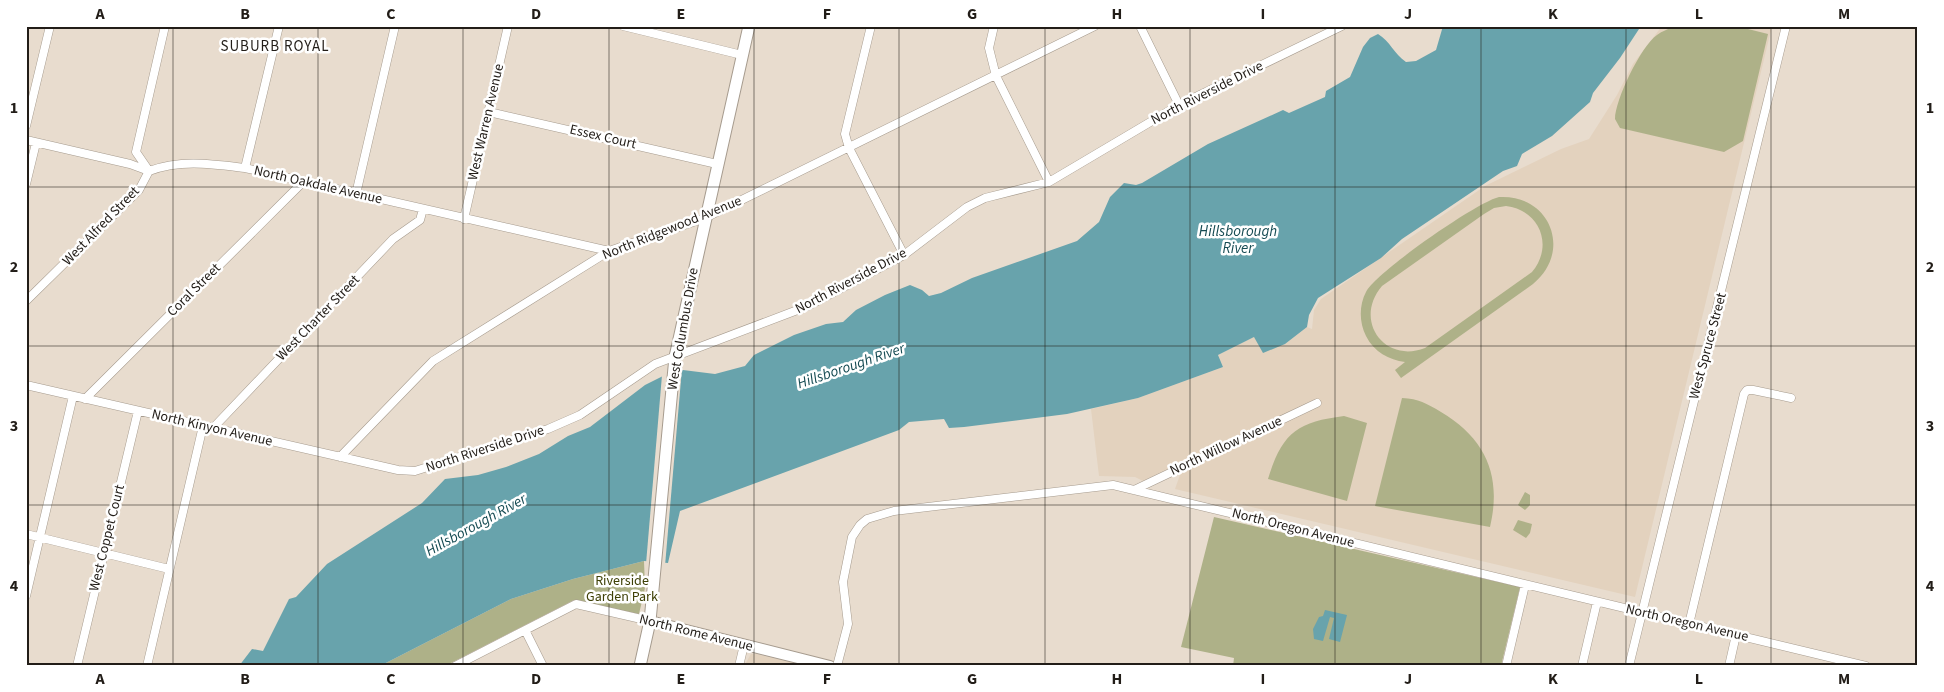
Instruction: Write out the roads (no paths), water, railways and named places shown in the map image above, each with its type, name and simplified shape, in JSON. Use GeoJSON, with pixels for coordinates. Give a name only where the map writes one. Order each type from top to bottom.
{"type":"FeatureCollection","features":[{"type":"Feature","properties":{"kind":"main road","name":"West Columbus Drive"},"geometry":{"type":"LineString","coordinates":[[640,666],[650,621],[675,356],[749,26]]}},
{"type":"Feature","properties":{"kind":"street"},"geometry":{"type":"LineString","coordinates":[[26,126],[50,26]]}},
{"type":"Feature","properties":{"kind":"street"},"geometry":{"type":"LineString","coordinates":[[149,171],[136,152],[165,26]]}},
{"type":"Feature","properties":{"kind":"street"},"geometry":{"type":"LineString","coordinates":[[245,168],[280,26]]}},
{"type":"Feature","properties":{"kind":"street"},"geometry":{"type":"LineString","coordinates":[[356,194],[394,26]]}},
{"type":"Feature","properties":{"kind":"street","name":"West Warren Avenue"},"geometry":{"type":"LineString","coordinates":[[464,218],[508,26]]}},
{"type":"Feature","properties":{"kind":"street"},"geometry":{"type":"LineString","coordinates":[[623,26],[742,55]]}},
{"type":"Feature","properties":{"kind":"street"},"geometry":{"type":"LineString","coordinates":[[871,26],[845,134],[849,148],[904,255]]}},
{"type":"Feature","properties":{"kind":"street"},"geometry":{"type":"LineString","coordinates":[[994,26],[989,48],[996,76],[1049,182]]}},
{"type":"Feature","properties":{"kind":"street","name":"North Ridgewood Avenue"},"geometry":{"type":"LineString","coordinates":[[340,457],[432,361],[609,251],[705,218],[1095,26]]}},
{"type":"Feature","properties":{"kind":"street"},"geometry":{"type":"LineString","coordinates":[[1140,26],[1180,105]]}},
{"type":"Feature","properties":{"kind":"street","name":"North Riverside Drive"},"geometry":{"type":"LineString","coordinates":[[398,470],[415,471],[548,429],[580,415],[655,364],[808,306],[904,255],[967,207],[985,198],[1049,182],[1180,105],[1342,26]]}},
{"type":"Feature","properties":{"kind":"street","name":"West Spruce Street"},"geometry":{"type":"LineString","coordinates":[[1629,666],[1786,26]]}},
{"type":"Feature","properties":{"kind":"street","name":"Essex Court"},"geometry":{"type":"LineString","coordinates":[[488,112],[717,164]]}},
{"type":"Feature","properties":{"kind":"street"},"geometry":{"type":"LineString","coordinates":[[26,140],[130,164],[149,171]]}},
{"type":"Feature","properties":{"kind":"street"},"geometry":{"type":"LineString","coordinates":[[26,184],[36,142]]}},
{"type":"Feature","properties":{"kind":"street","name":"North Oakdale Avenue"},"geometry":{"type":"LineString","coordinates":[[149,171],[164,165],[192,162],[245,168],[609,251]]}},
{"type":"Feature","properties":{"kind":"street","name":"West Alfred Street"},"geometry":{"type":"LineString","coordinates":[[26,301],[139,190],[149,171]]}},
{"type":"Feature","properties":{"kind":"street","name":"Coral Street"},"geometry":{"type":"LineString","coordinates":[[86,399],[303,182]]}},
{"type":"Feature","properties":{"kind":"street","name":"West Charter Street"},"geometry":{"type":"LineString","coordinates":[[213,428],[393,239],[420,220],[423,209]]}},
{"type":"Feature","properties":{"kind":"street","name":"North Kinyon Avenue"},"geometry":{"type":"LineString","coordinates":[[26,385],[398,470]]}},
{"type":"Feature","properties":{"kind":"street"},"geometry":{"type":"LineString","coordinates":[[1688,624],[1744,394],[1747,390],[1753,390],[1791,398]]}},
{"type":"Feature","properties":{"kind":"street"},"geometry":{"type":"LineString","coordinates":[[26,596],[73,396]]}},
{"type":"Feature","properties":{"kind":"street","name":"North Willow Avenue"},"geometry":{"type":"LineString","coordinates":[[1134,490],[1317,404]]}},
{"type":"Feature","properties":{"kind":"street","name":"West Coppet Court"},"geometry":{"type":"LineString","coordinates":[[77,666],[138,411]]}},
{"type":"Feature","properties":{"kind":"street"},"geometry":{"type":"LineString","coordinates":[[147,666],[203,426]]}},
{"type":"Feature","properties":{"kind":"street","name":"North Oregon Avenue"},"geometry":{"type":"LineString","coordinates":[[837,666],[848,624],[844,574],[852,537],[860,525],[867,519],[894,511],[1098,485],[1113,485],[1866,666]]}},
{"type":"Feature","properties":{"kind":"street"},"geometry":{"type":"LineString","coordinates":[[26,534],[169,569]]}},
{"type":"Feature","properties":{"kind":"street"},"geometry":{"type":"LineString","coordinates":[[1506,666],[1525,585]]}},
{"type":"Feature","properties":{"kind":"street"},"geometry":{"type":"LineString","coordinates":[[1582,666],[1597,602]]}},
{"type":"Feature","properties":{"kind":"street","name":"North Rome Avenue"},"geometry":{"type":"LineString","coordinates":[[455,666],[576,604],[830,666]]}},
{"type":"Feature","properties":{"kind":"street"},"geometry":{"type":"LineString","coordinates":[[524,630],[543,666]]}},
{"type":"Feature","properties":{"kind":"street"},"geometry":{"type":"LineString","coordinates":[[1729,666],[1736,635]]}},
{"type":"Feature","properties":{"kind":"street"},"geometry":{"type":"LineString","coordinates":[[739,666],[744,645]]}},
{"type":"Feature","properties":{"kind":"water","name":"Hillsborough River"},"geometry":{"type":"Polygon","coordinates":[[[1443,26],[1641,26],[1620,58],[1593,93],[1590,102],[1552,136],[1522,154],[1517,166],[1503,171],[1402,239],[1381,258],[1318,298],[1309,315],[1307,327],[1285,344],[1263,353],[1254,337],[1218,355],[1223,367],[1138,398],[1067,414],[949,428],[944,419],[909,422],[899,430],[680,511],[668,563],[644,561],[573,579],[511,599],[380,666],[239,666],[252,649],[263,651],[289,599],[296,597],[327,564],[422,503],[445,479],[478,475],[506,467],[539,454],[568,436],[590,427],[645,385],[663,376],[683,370],[715,374],[745,366],[754,355],[794,335],[826,324],[843,322],[856,310],[910,285],[922,290],[929,296],[941,293],[972,278],[1077,241],[1099,222],[1110,197],[1124,183],[1136,185],[1142,183],[1208,144],[1283,110],[1289,113],[1325,97],[1326,91],[1350,77],[1363,47],[1370,38],[1378,34],[1406,62],[1416,61],[1436,50],[1443,26]]]}},
{"type":"Feature","properties":{"kind":"water"},"geometry":{"type":"Polygon","coordinates":[[[1325,610],[1347,615],[1340,642],[1329,639],[1334,618],[1330,617],[1323,641],[1314,639],[1313,629],[1319,617],[1323,616],[1325,610]]]}},
{"type":"Feature","properties":{"kind":"district","name":"SUBURB ROYAL"},"geometry":{"type":"Point","coordinates":[275,46]}},
{"type":"Feature","properties":{"kind":"park label","name":"Riverside Garden Park"},"geometry":{"type":"Point","coordinates":[622,590]}}]}
